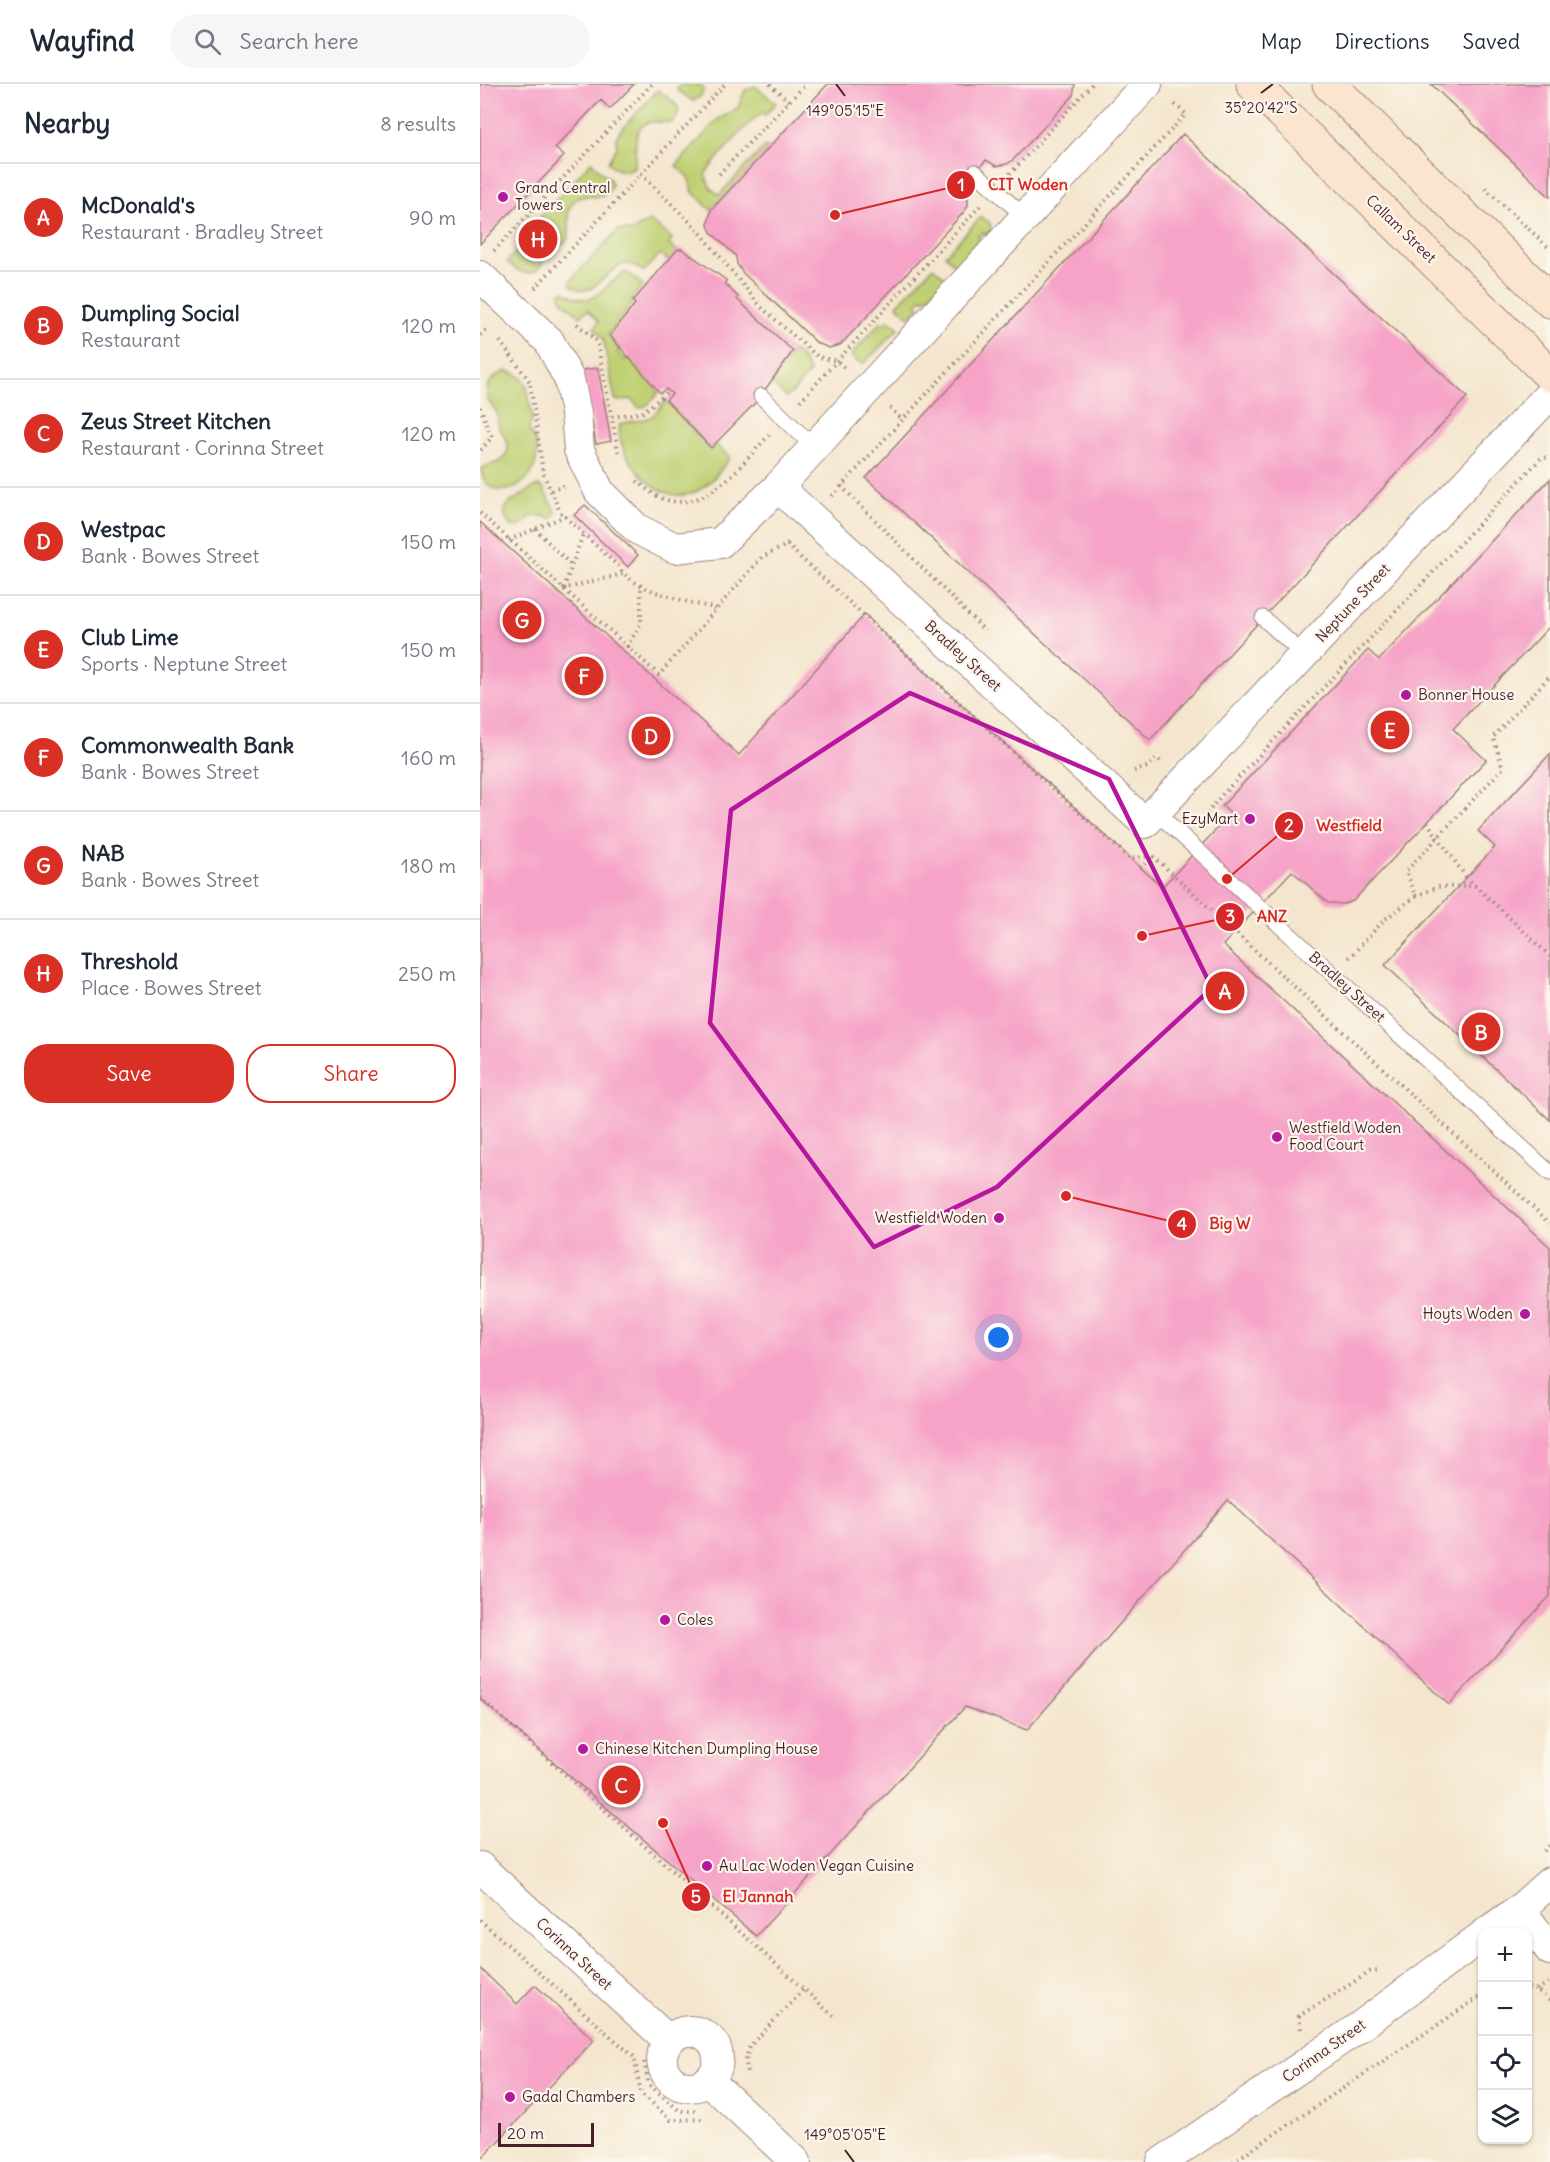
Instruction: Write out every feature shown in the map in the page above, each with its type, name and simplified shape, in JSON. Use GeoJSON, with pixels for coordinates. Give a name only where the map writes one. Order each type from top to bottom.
{"type":"FeatureCollection","features":[{"type":"Feature","properties":{"kind":"street"},"geometry":{"type":"LineString","coordinates":[[484,266],[515,309],[549,341],[569,379],[576,413],[579,450],[599,490],[638,529],[675,548],[720,543],[778,487],[1147,84]]}},
{"type":"Feature","properties":{"kind":"street","name":"Callam Street"},"geometry":{"type":"LineString","coordinates":[[1253,84],[1550,375]]}},
{"type":"Feature","properties":{"kind":"street"},"geometry":{"type":"LineString","coordinates":[[1329,84],[1550,301]]}},
{"type":"Feature","properties":{"kind":"street","name":"Neptune Street"},"geometry":{"type":"LineString","coordinates":[[1156,812],[1550,393]]}},
{"type":"Feature","properties":{"kind":"street","name":"Bradley Street"},"geometry":{"type":"LineString","coordinates":[[778,487],[1145,823],[1156,812]]}},
{"type":"Feature","properties":{"kind":"street","name":"Corinna Street"},"geometry":{"type":"LineString","coordinates":[[480,1867],[669,2041]]}},
{"type":"Feature","properties":{"kind":"street"},"geometry":{"type":"LineString","coordinates":[[1493,1928],[1520,1909],[1550,1882]]}},
{"type":"Feature","properties":{"kind":"street"},"geometry":{"type":"LineString","coordinates":[[1520,1909],[1550,1950]]}},
{"type":"Feature","properties":{"kind":"street","name":"Corinna Street"},"geometry":{"type":"LineString","coordinates":[[1162,2162],[1355,2030],[1478,1939]]}},
{"type":"Feature","properties":{"kind":"street"},"geometry":{"type":"LineString","coordinates":[[694,2031],[704,2034],[716,2047],[718,2066],[715,2074],[709,2081],[692,2088],[682,2087],[667,2076],[663,2067],[664,2049],[669,2041],[676,2035],[694,2031]]}},
{"type":"Feature","properties":{"kind":"street"},"geometry":{"type":"LineString","coordinates":[[709,2081],[796,2162]]}},
{"type":"Feature","properties":{"kind":"lane"},"geometry":{"type":"LineString","coordinates":[[975,172],[1025,217]]}},
{"type":"Feature","properties":{"kind":"lane"},"geometry":{"type":"LineString","coordinates":[[761,396],[814,447]]}},
{"type":"Feature","properties":{"kind":"lane"},"geometry":{"type":"LineString","coordinates":[[1263,618],[1304,655]]}},
{"type":"Feature","properties":{"kind":"lane","name":"Bradley Street"},"geometry":{"type":"LineString","coordinates":[[1156,812],[1550,1173]]}},
{"type":"Feature","properties":{"kind":"path"},"geometry":{"type":"LineString","coordinates":[[484,266],[652,84]]}},
{"type":"Feature","properties":{"kind":"path"},"geometry":{"type":"LineString","coordinates":[[515,309],[724,84]]}},
{"type":"Feature","properties":{"kind":"path"},"geometry":{"type":"LineString","coordinates":[[770,84],[789,102]]}},
{"type":"Feature","properties":{"kind":"path"},"geometry":{"type":"LineString","coordinates":[[719,174],[806,84]]}},
{"type":"Feature","properties":{"kind":"path"},"geometry":{"type":"LineString","coordinates":[[633,478],[656,495],[671,501],[702,498],[728,479],[1092,84]]}},
{"type":"Feature","properties":{"kind":"path"},"geometry":{"type":"LineString","coordinates":[[480,513],[659,675],[762,557],[787,545],[812,519],[1186,114]]}},
{"type":"Feature","properties":{"kind":"path"},"geometry":{"type":"LineString","coordinates":[[641,174],[699,231],[762,307],[818,357],[837,361]]}},
{"type":"Feature","properties":{"kind":"path"},"geometry":{"type":"LineString","coordinates":[[621,459],[614,438],[612,417],[643,412],[669,391]]}},
{"type":"Feature","properties":{"kind":"path"},"geometry":{"type":"LineString","coordinates":[[480,407],[492,437],[480,451]]}},
{"type":"Feature","properties":{"kind":"path"},"geometry":{"type":"LineString","coordinates":[[1205,826],[1205,816],[1230,786],[1541,458],[1550,457]]}},
{"type":"Feature","properties":{"kind":"path"},"geometry":{"type":"LineString","coordinates":[[841,486],[989,635]]}},
{"type":"Feature","properties":{"kind":"path"},"geometry":{"type":"LineString","coordinates":[[509,540],[564,516]]}},
{"type":"Feature","properties":{"kind":"path"},"geometry":{"type":"LineString","coordinates":[[535,529],[572,566]]}},
{"type":"Feature","properties":{"kind":"path"},"geometry":{"type":"LineString","coordinates":[[563,589],[583,534]]}},
{"type":"Feature","properties":{"kind":"path"},"geometry":{"type":"LineString","coordinates":[[787,545],[1130,859],[1153,856]]}},
{"type":"Feature","properties":{"kind":"path"},"geometry":{"type":"LineString","coordinates":[[563,589],[623,574],[640,586],[716,609]]}},
{"type":"Feature","properties":{"kind":"path"},"geometry":{"type":"LineString","coordinates":[[627,647],[641,623],[640,586]]}},
{"type":"Feature","properties":{"kind":"path"},"geometry":{"type":"LineString","coordinates":[[1416,896],[1406,871],[1503,768],[1493,736],[1550,676]]}},
{"type":"Feature","properties":{"kind":"path"},"geometry":{"type":"LineString","coordinates":[[1126,770],[1136,772],[1147,767],[1157,758]]}},
{"type":"Feature","properties":{"kind":"path"},"geometry":{"type":"LineString","coordinates":[[1427,822],[1466,877],[1550,956]]}},
{"type":"Feature","properties":{"kind":"path"},"geometry":{"type":"LineString","coordinates":[[1140,868],[1153,856]]}},
{"type":"Feature","properties":{"kind":"path"},"geometry":{"type":"LineString","coordinates":[[1153,856],[1550,1223]]}},
{"type":"Feature","properties":{"kind":"path"},"geometry":{"type":"LineString","coordinates":[[1349,958],[1384,920],[1416,896],[1438,887],[1475,886]]}},
{"type":"Feature","properties":{"kind":"path"},"geometry":{"type":"LineString","coordinates":[[480,1698],[837,2019]]}},
{"type":"Feature","properties":{"kind":"path"},"geometry":{"type":"LineString","coordinates":[[480,1920],[634,2057],[641,2093],[671,2120],[703,2118],[710,2123]]}},
{"type":"Feature","properties":{"kind":"path"},"geometry":{"type":"LineString","coordinates":[[1537,1990],[1550,1981]]}},
{"type":"Feature","properties":{"kind":"path"},"geometry":{"type":"LineString","coordinates":[[1532,1989],[1537,1990],[1550,2001]]}},
{"type":"Feature","properties":{"kind":"path"},"geometry":{"type":"LineString","coordinates":[[747,2075],[746,2058],[750,2046],[803,1990]]}},
{"type":"Feature","properties":{"kind":"path"},"geometry":{"type":"LineString","coordinates":[[1233,2162],[1478,1998]]}},
{"type":"Feature","properties":{"kind":"path"},"geometry":{"type":"LineString","coordinates":[[649,2085],[680,2111]]}},
{"type":"Feature","properties":{"kind":"highlighted area"},"geometry":{"type":"Polygon","coordinates":[[[910,693],[1109,779],[1212,988],[997,1187],[874,1247],[710,1023],[731,810],[910,693]]]}},
{"type":"Feature","properties":{"kind":"green space"},"geometry":{"type":"Polygon","coordinates":[[[680,84],[701,84],[703,90],[701,96],[693,101],[676,89],[680,84]]]}},
{"type":"Feature","properties":{"kind":"green space"},"geometry":{"type":"Polygon","coordinates":[[[755,86],[776,103],[765,115],[762,112],[747,126],[711,166],[705,174],[710,187],[719,195],[765,146],[768,149],[711,210],[693,192],[688,177],[676,166],[717,120],[738,108],[745,90],[755,86]]]}},
{"type":"Feature","properties":{"kind":"green space"},"geometry":{"type":"Polygon","coordinates":[[[658,90],[674,102],[679,109],[677,117],[671,123],[653,122],[642,126],[636,136],[634,167],[623,171],[617,169],[608,162],[617,147],[616,138],[658,90]]]}},
{"type":"Feature","properties":{"kind":"green space"},"geometry":{"type":"Polygon","coordinates":[[[591,162],[611,181],[609,191],[603,196],[584,196],[573,202],[568,215],[568,238],[561,244],[546,249],[543,262],[538,269],[525,273],[511,266],[507,262],[520,247],[523,236],[591,162]]]}},
{"type":"Feature","properties":{"kind":"green space"},"geometry":{"type":"Polygon","coordinates":[[[981,217],[990,223],[991,230],[986,235],[983,232],[978,237],[980,241],[956,266],[945,255],[981,217]]]}},
{"type":"Feature","properties":{"kind":"green space"},"geometry":{"type":"Polygon","coordinates":[[[650,221],[672,238],[669,245],[677,251],[668,261],[659,255],[644,271],[632,265],[622,265],[590,289],[581,290],[571,285],[577,273],[619,230],[632,231],[650,221]]]}},
{"type":"Feature","properties":{"kind":"green space"},"geometry":{"type":"Polygon","coordinates":[[[933,267],[946,278],[925,300],[922,298],[917,303],[920,306],[910,317],[897,305],[933,267]]]}},
{"type":"Feature","properties":{"kind":"green space"},"geometry":{"type":"Polygon","coordinates":[[[627,272],[643,285],[632,298],[632,304],[608,335],[620,349],[618,352],[625,360],[629,357],[659,392],[648,404],[639,408],[631,399],[618,401],[615,399],[603,338],[594,328],[599,321],[588,310],[580,316],[562,300],[560,294],[563,291],[575,297],[592,298],[627,272]]]}},
{"type":"Feature","properties":{"kind":"green space"},"geometry":{"type":"Polygon","coordinates":[[[888,320],[899,328],[864,363],[857,362],[851,355],[881,322],[884,324],[888,320]]]}},
{"type":"Feature","properties":{"kind":"green space"},"geometry":{"type":"Polygon","coordinates":[[[793,351],[800,356],[810,372],[786,397],[771,383],[793,351]]]}},
{"type":"Feature","properties":{"kind":"green space"},"geometry":{"type":"Polygon","coordinates":[[[507,371],[522,379],[529,394],[532,421],[529,430],[535,440],[537,452],[532,472],[527,479],[512,489],[504,490],[489,486],[481,470],[503,459],[507,452],[507,441],[499,427],[497,413],[489,402],[487,391],[493,378],[507,371]]]}},
{"type":"Feature","properties":{"kind":"green space"},"geometry":{"type":"Polygon","coordinates":[[[666,400],[708,447],[715,444],[730,457],[705,486],[685,495],[673,495],[649,482],[630,461],[620,436],[620,424],[650,417],[666,400]]]}},
{"type":"Feature","properties":{"kind":"green space"},"geometry":{"type":"Polygon","coordinates":[[[534,487],[543,488],[556,513],[554,517],[550,519],[544,516],[532,516],[519,527],[510,526],[505,517],[505,508],[534,487]]]}},
{"type":"Feature","properties":{"kind":"building","name":"Grand Central Towers"},"geometry":{"type":"Polygon","coordinates":[[[480,84],[634,84],[610,109],[601,100],[555,148],[564,156],[480,244],[480,84]]]}},
{"type":"Feature","properties":{"kind":"building"},"geometry":{"type":"Polygon","coordinates":[[[828,84],[1075,84],[1073,96],[1013,160],[996,166],[986,160],[962,187],[968,198],[968,205],[964,212],[845,340],[840,345],[829,348],[817,343],[743,273],[737,264],[736,256],[711,232],[708,225],[711,210],[828,84]]]}},
{"type":"Feature","properties":{"kind":"building"},"geometry":{"type":"Polygon","coordinates":[[[1431,84],[1550,84],[1550,197],[1431,84]]]}},
{"type":"Feature","properties":{"kind":"building"},"geometry":{"type":"Polygon","coordinates":[[[1183,134],[1467,397],[1150,740],[866,478],[1183,134]]]}},
{"type":"Feature","properties":{"kind":"building"},"geometry":{"type":"Polygon","coordinates":[[[678,249],[682,249],[726,280],[725,284],[738,297],[737,299],[793,351],[756,402],[711,448],[666,400],[672,394],[666,389],[660,393],[610,336],[635,304],[633,301],[678,249]]]}},
{"type":"Feature","properties":{"kind":"building"},"geometry":{"type":"Polygon","coordinates":[[[598,368],[611,441],[596,444],[583,370],[598,368]]]}},
{"type":"Feature","properties":{"kind":"building","name":"Westfield Woden"},"geometry":{"type":"Polygon","coordinates":[[[1550,479],[1550,626],[1453,729],[1486,760],[1353,901],[1344,904],[1328,903],[1292,871],[1223,945],[1550,1247],[1550,1596],[1449,1705],[1228,1500],[1027,1730],[965,1707],[756,1936],[480,1699],[480,522],[739,755],[865,614],[1162,887],[1231,814],[1222,806],[1368,650],[1379,660],[1550,479]]]}},
{"type":"Feature","properties":{"kind":"building"},"geometry":{"type":"Polygon","coordinates":[[[585,505],[638,555],[628,567],[574,515],[585,505]]]}},
{"type":"Feature","properties":{"kind":"building"},"geometry":{"type":"Polygon","coordinates":[[[1550,754],[1550,1120],[1385,965],[1495,847],[1478,831],[1550,754]]]}},
{"type":"Feature","properties":{"kind":"building","name":"Gadal Chambers"},"geometry":{"type":"Polygon","coordinates":[[[480,1968],[517,2004],[535,1985],[594,2040],[483,2157],[480,2155],[480,1968]]]}},
{"type":"Feature","properties":{"kind":"place","name":"Grand Central Towers"},"geometry":{"type":"Point","coordinates":[503,197]}},
{"type":"Feature","properties":{"kind":"place","name":"CIT Woden"},"geometry":{"type":"Point","coordinates":[835,215]}},
{"type":"Feature","properties":{"kind":"place","name":"Threshold"},"geometry":{"type":"Point","coordinates":[538,239]}},
{"type":"Feature","properties":{"kind":"place","name":"NAB"},"geometry":{"type":"Point","coordinates":[522,620]}},
{"type":"Feature","properties":{"kind":"place","name":"Commonwealth Bank"},"geometry":{"type":"Point","coordinates":[584,676]}},
{"type":"Feature","properties":{"kind":"place","name":"Bonner House"},"geometry":{"type":"Point","coordinates":[1406,695]}},
{"type":"Feature","properties":{"kind":"place","name":"Club Lime"},"geometry":{"type":"Point","coordinates":[1390,730]}},
{"type":"Feature","properties":{"kind":"place","name":"Westpac"},"geometry":{"type":"Point","coordinates":[651,736]}},
{"type":"Feature","properties":{"kind":"place","name":"EzyMart"},"geometry":{"type":"Point","coordinates":[1250,819]}},
{"type":"Feature","properties":{"kind":"place","name":"Westfield"},"geometry":{"type":"Point","coordinates":[1227,879]}},
{"type":"Feature","properties":{"kind":"place","name":"ANZ"},"geometry":{"type":"Point","coordinates":[1142,936]}},
{"type":"Feature","properties":{"kind":"place","name":"McDonald's"},"geometry":{"type":"Point","coordinates":[1225,991]}},
{"type":"Feature","properties":{"kind":"place","name":"Dumpling Social"},"geometry":{"type":"Point","coordinates":[1481,1032]}},
{"type":"Feature","properties":{"kind":"place","name":"Westfield Woden Food Court"},"geometry":{"type":"Point","coordinates":[1277,1137]}},
{"type":"Feature","properties":{"kind":"place","name":"Big W"},"geometry":{"type":"Point","coordinates":[1066,1196]}},
{"type":"Feature","properties":{"kind":"place","name":"Westfield Woden"},"geometry":{"type":"Point","coordinates":[999,1218]}},
{"type":"Feature","properties":{"kind":"place","name":"Hoyts Woden"},"geometry":{"type":"Point","coordinates":[1525,1314]}},
{"type":"Feature","properties":{"kind":"place","name":"Coles"},"geometry":{"type":"Point","coordinates":[665,1620]}},
{"type":"Feature","properties":{"kind":"place","name":"Chinese Kitchen Dumpling House"},"geometry":{"type":"Point","coordinates":[583,1749]}},
{"type":"Feature","properties":{"kind":"place","name":"Zeus Street Kitchen"},"geometry":{"type":"Point","coordinates":[621,1785]}},
{"type":"Feature","properties":{"kind":"place","name":"El Jannah"},"geometry":{"type":"Point","coordinates":[663,1823]}},
{"type":"Feature","properties":{"kind":"place","name":"Au Lac Woden Vegan Cuisine"},"geometry":{"type":"Point","coordinates":[707,1866]}},
{"type":"Feature","properties":{"kind":"place","name":"Gadal Chambers"},"geometry":{"type":"Point","coordinates":[510,2097]}}]}
